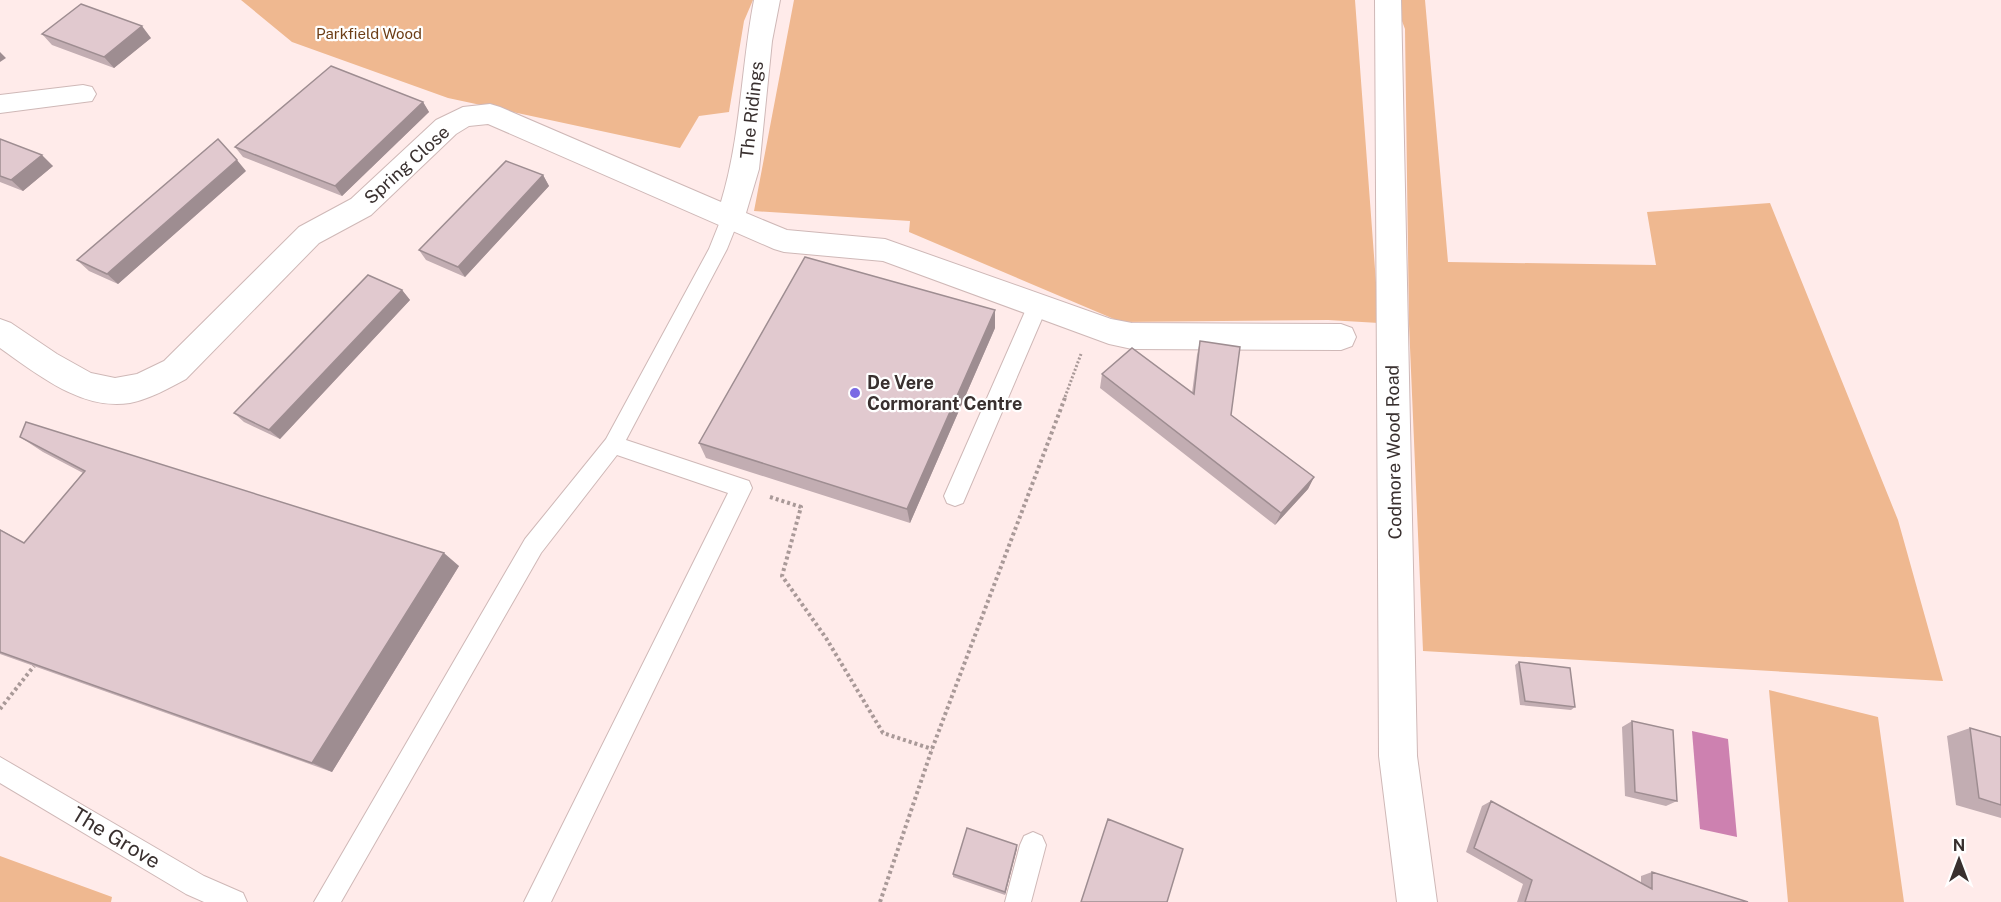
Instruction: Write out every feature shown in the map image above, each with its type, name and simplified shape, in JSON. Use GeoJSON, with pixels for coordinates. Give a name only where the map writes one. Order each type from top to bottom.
{"type":"FeatureCollection","features":[{"type":"Feature","properties":{"kind":"street","name":"The Ridings"},"geometry":{"type":"LineString","coordinates":[[730,219],[745,169],[759,41],[767,0]]}},
{"type":"Feature","properties":{"kind":"street","name":"Codmore Wood Road"},"geometry":{"type":"LineString","coordinates":[[1388,0],[1398,756],[1417,902]]}},
{"type":"Feature","properties":{"kind":"street"},"geometry":{"type":"LineString","coordinates":[[0,104],[83,94]]}},
{"type":"Feature","properties":{"kind":"street","name":"Spring Close"},"geometry":{"type":"LineString","coordinates":[[0,332],[81,384],[107,390],[131,390],[148,383],[175,370],[309,235],[361,207],[446,127],[463,117],[490,114],[784,241],[885,250],[1037,307],[1109,331],[1132,336],[1341,338]]}},
{"type":"Feature","properties":{"kind":"lane"},"geometry":{"type":"LineString","coordinates":[[327,902],[532,546],[613,445],[718,249],[730,219]]}},
{"type":"Feature","properties":{"kind":"lane"},"geometry":{"type":"LineString","coordinates":[[955,496],[1037,307]]}},
{"type":"Feature","properties":{"kind":"lane"},"geometry":{"type":"LineString","coordinates":[[537,902],[741,488],[613,445]]}},
{"type":"Feature","properties":{"kind":"lane","name":"The Grove"},"geometry":{"type":"LineString","coordinates":[[0,769],[195,885],[234,902]]}},
{"type":"Feature","properties":{"kind":"lane"},"geometry":{"type":"LineString","coordinates":[[1018,902],[1034,845]]}},
{"type":"Feature","properties":{"kind":"path"},"geometry":{"type":"LineString","coordinates":[[880,902],[932,749],[1081,353]]}},
{"type":"Feature","properties":{"kind":"path"},"geometry":{"type":"LineString","coordinates":[[741,488],[801,507],[782,576],[826,639],[883,733],[932,749]]}},
{"type":"Feature","properties":{"kind":"path"},"geometry":{"type":"LineString","coordinates":[[0,710],[34,666]]}},
{"type":"Feature","properties":{"kind":"green space","name":"Parkfield Wood"},"geometry":{"type":"Polygon","coordinates":[[[241,0],[753,0],[744,21],[729,112],[699,116],[680,148],[448,98],[292,42],[241,0]]]}},
{"type":"Feature","properties":{"kind":"green space"},"geometry":{"type":"Polygon","coordinates":[[[794,0],[1355,0],[1379,323],[1328,320],[1121,322],[909,232],[910,221],[754,211],[794,0]]]}},
{"type":"Feature","properties":{"kind":"green space"},"geometry":{"type":"Polygon","coordinates":[[[1394,0],[1425,0],[1448,262],[1656,265],[1647,212],[1770,203],[1898,520],[1943,681],[1423,651],[1409,324],[1405,29],[1394,0]]]}},
{"type":"Feature","properties":{"kind":"green space"},"geometry":{"type":"Polygon","coordinates":[[[1769,690],[1878,717],[1904,902],[1788,902],[1769,690]]]}},
{"type":"Feature","properties":{"kind":"green space"},"geometry":{"type":"Polygon","coordinates":[[[0,856],[112,897],[111,902],[0,902],[0,856]]]}},
{"type":"Feature","properties":{"kind":"shaded area"},"geometry":{"type":"Polygon","coordinates":[[[1692,731],[1728,739],[1737,837],[1700,829],[1692,731]]]}},
{"type":"Feature","properties":{"kind":"building"},"geometry":{"type":"Polygon","coordinates":[[[81,4],[142,26],[104,57],[42,34],[81,4]]]}},
{"type":"Feature","properties":{"kind":"building"},"geometry":{"type":"Polygon","coordinates":[[[331,66],[423,102],[335,186],[235,147],[331,66]]]}},
{"type":"Feature","properties":{"kind":"building"},"geometry":{"type":"Polygon","coordinates":[[[0,139],[42,155],[11,180],[0,176],[0,139]]]}},
{"type":"Feature","properties":{"kind":"building"},"geometry":{"type":"Polygon","coordinates":[[[218,139],[237,160],[107,274],[77,260],[218,139]]]}},
{"type":"Feature","properties":{"kind":"building"},"geometry":{"type":"Polygon","coordinates":[[[506,161],[543,175],[458,267],[419,250],[506,161]]]}},
{"type":"Feature","properties":{"kind":"building","name":"De Vere Cormorant Centre"},"geometry":{"type":"Polygon","coordinates":[[[805,257],[995,310],[907,509],[699,443],[805,257]]]}},
{"type":"Feature","properties":{"kind":"building"},"geometry":{"type":"Polygon","coordinates":[[[368,275],[402,290],[269,430],[234,413],[368,275]]]}},
{"type":"Feature","properties":{"kind":"building"},"geometry":{"type":"Polygon","coordinates":[[[1200,341],[1240,347],[1231,415],[1314,477],[1281,513],[1102,374],[1132,348],[1194,394],[1200,341]]]}},
{"type":"Feature","properties":{"kind":"building"},"geometry":{"type":"Polygon","coordinates":[[[26,422],[444,553],[312,763],[0,652],[0,530],[24,543],[85,471],[20,437],[26,422]]]}},
{"type":"Feature","properties":{"kind":"building"},"geometry":{"type":"Polygon","coordinates":[[[1519,662],[1570,668],[1575,707],[1525,701],[1519,662]]]}},
{"type":"Feature","properties":{"kind":"building"},"geometry":{"type":"Polygon","coordinates":[[[1632,721],[1673,730],[1677,801],[1635,792],[1632,721]]]}},
{"type":"Feature","properties":{"kind":"building"},"geometry":{"type":"Polygon","coordinates":[[[1970,728],[2001,737],[2001,805],[1979,798],[1970,728]]]}},
{"type":"Feature","properties":{"kind":"building"},"geometry":{"type":"Polygon","coordinates":[[[1491,801],[1652,889],[1652,872],[1748,902],[1525,902],[1532,880],[1474,848],[1491,801]]]}},
{"type":"Feature","properties":{"kind":"building"},"geometry":{"type":"Polygon","coordinates":[[[1108,819],[1183,849],[1167,902],[1081,902],[1108,819]]]}},
{"type":"Feature","properties":{"kind":"building"},"geometry":{"type":"Polygon","coordinates":[[[967,828],[1017,845],[1005,892],[953,874],[967,828]]]}},
{"type":"Feature","properties":{"kind":"place","name":"De Vere Cormorant Centre"},"geometry":{"type":"Point","coordinates":[855,393]}}]}
